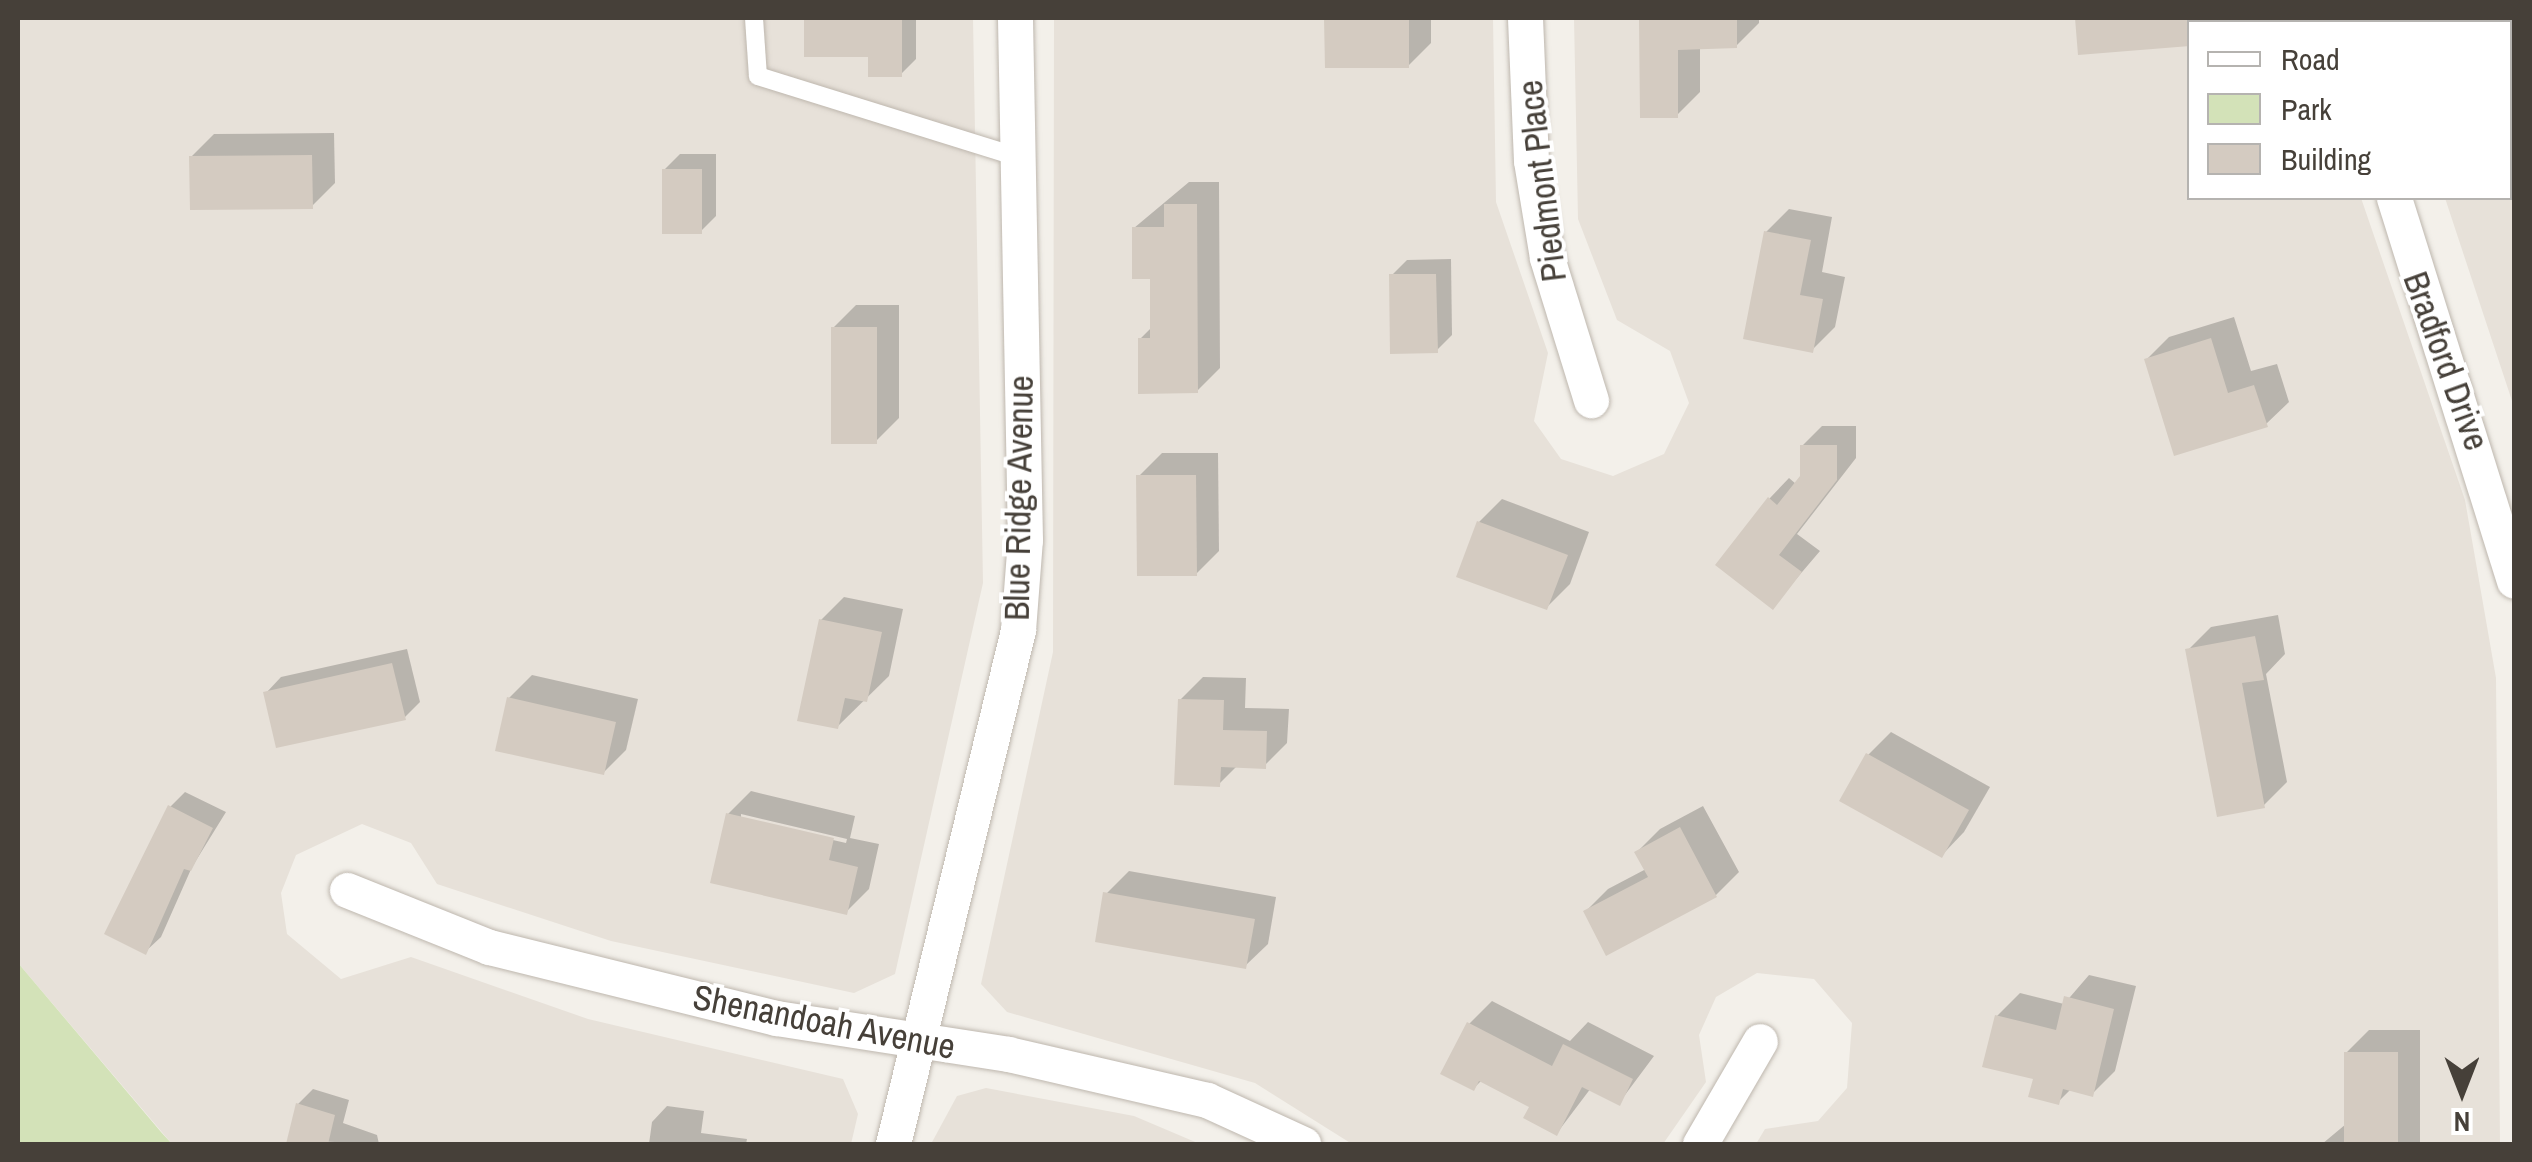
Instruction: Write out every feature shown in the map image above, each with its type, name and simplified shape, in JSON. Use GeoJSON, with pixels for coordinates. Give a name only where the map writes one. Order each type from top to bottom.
{"type":"FeatureCollection","features":[{"type":"Feature","properties":{"kind":"street","name":"Blue Ridge Avenue"},"geometry":{"type":"LineString","coordinates":[[893,1144],[922,1045],[1018,630],[1025,540],[1015,18]]}},
{"type":"Feature","properties":{"kind":"street","name":"Piedmont Place"},"geometry":{"type":"LineString","coordinates":[[1526,18],[1531,161],[1547,258],[1591,400]]}},
{"type":"Feature","properties":{"kind":"street","name":"Bradford Drive"},"geometry":{"type":"LineString","coordinates":[[2395,200],[2514,581]]}},
{"type":"Feature","properties":{"kind":"street","name":"Shenandoah Avenue"},"geometry":{"type":"LineString","coordinates":[[347,890],[488,947],[776,1018],[922,1045],[1008,1054],[1142,1082],[1207,1100],[1303,1144]]}},
{"type":"Feature","properties":{"kind":"street"},"geometry":{"type":"LineString","coordinates":[[1700,1144],[1760,1041]]}},
{"type":"Feature","properties":{"kind":"lane"},"geometry":{"type":"LineString","coordinates":[[754,18],[758,76],[1018,157]]}},
{"type":"Feature","properties":{"kind":"shaded area"},"geometry":{"type":"Polygon","coordinates":[[[18,18],[973,18],[983,583],[895,974],[854,993],[611,941],[437,884],[411,843],[362,824],[296,855],[281,893],[287,934],[341,979],[411,957],[588,1019],[843,1079],[858,1114],[851,1144],[172,1144],[18,963],[18,18]]]}},
{"type":"Feature","properties":{"kind":"shaded area"},"geometry":{"type":"Polygon","coordinates":[[[1054,18],[1493,18],[1496,202],[1548,353],[1534,421],[1561,459],[1613,476],[1664,454],[1689,403],[1670,351],[1617,320],[1578,219],[1574,18],[2342,18],[2187,20],[2187,200],[2362,200],[2465,500],[2496,678],[2500,1144],[1756,1144],[1765,1129],[1818,1121],[1847,1088],[1852,1023],[1814,979],[1757,973],[1716,997],[1699,1035],[1706,1082],[1663,1144],[1352,1144],[1255,1083],[1007,1012],[981,984],[1053,652],[1054,18]]]}},
{"type":"Feature","properties":{"kind":"shaded area"},"geometry":{"type":"Polygon","coordinates":[[[2422,18],[2514,18],[2514,407],[2446,200],[2512,200],[2512,20],[2422,18]]]}},
{"type":"Feature","properties":{"kind":"shaded area"},"geometry":{"type":"Polygon","coordinates":[[[986,1088],[1134,1116],[1200,1144],[931,1144],[957,1096],[986,1088]]]}},
{"type":"Feature","properties":{"kind":"green space"},"geometry":{"type":"Polygon","coordinates":[[[18,963],[161,1132],[172,1144],[18,1144],[18,963]]]}},
{"type":"Feature","properties":{"kind":"building"},"geometry":{"type":"Polygon","coordinates":[[[804,18],[902,18],[902,77],[868,77],[868,57],[804,57],[804,18]]]}},
{"type":"Feature","properties":{"kind":"building"},"geometry":{"type":"Polygon","coordinates":[[[1324,18],[1409,18],[1409,68],[1325,68],[1324,18]]]}},
{"type":"Feature","properties":{"kind":"building"},"geometry":{"type":"Polygon","coordinates":[[[1639,18],[1737,18],[1737,48],[1678,50],[1678,118],[1640,118],[1639,18]]]}},
{"type":"Feature","properties":{"kind":"building"},"geometry":{"type":"Polygon","coordinates":[[[2075,18],[2190,18],[2187,46],[2078,55],[2075,18]]]}},
{"type":"Feature","properties":{"kind":"building"},"geometry":{"type":"Polygon","coordinates":[[[312,155],[313,209],[190,210],[189,156],[312,155]]]}},
{"type":"Feature","properties":{"kind":"building"},"geometry":{"type":"Polygon","coordinates":[[[662,169],[702,169],[702,234],[662,234],[662,169]]]}},
{"type":"Feature","properties":{"kind":"building"},"geometry":{"type":"Polygon","coordinates":[[[1164,204],[1197,204],[1198,393],[1138,394],[1138,338],[1150,338],[1150,279],[1132,279],[1132,227],[1164,227],[1164,204]]]}},
{"type":"Feature","properties":{"kind":"building"},"geometry":{"type":"Polygon","coordinates":[[[1764,231],[1811,240],[1800,295],[1823,299],[1813,353],[1743,339],[1764,231]]]}},
{"type":"Feature","properties":{"kind":"building"},"geometry":{"type":"Polygon","coordinates":[[[1389,274],[1436,274],[1438,353],[1390,354],[1389,274]]]}},
{"type":"Feature","properties":{"kind":"building"},"geometry":{"type":"Polygon","coordinates":[[[831,327],[877,327],[877,444],[831,444],[831,327]]]}},
{"type":"Feature","properties":{"kind":"building"},"geometry":{"type":"Polygon","coordinates":[[[2211,338],[2228,393],[2254,385],[2268,427],[2174,456],[2144,359],[2211,338]]]}},
{"type":"Feature","properties":{"kind":"building"},"geometry":{"type":"Polygon","coordinates":[[[1800,445],[1837,445],[1837,480],[1779,555],[1802,572],[1773,610],[1715,565],[1768,497],[1777,505],[1800,476],[1800,445]]]}},
{"type":"Feature","properties":{"kind":"building"},"geometry":{"type":"Polygon","coordinates":[[[1136,475],[1196,475],[1197,576],[1137,576],[1136,475]]]}},
{"type":"Feature","properties":{"kind":"building"},"geometry":{"type":"Polygon","coordinates":[[[1477,521],[1568,555],[1547,610],[1456,577],[1477,521]]]}},
{"type":"Feature","properties":{"kind":"building"},"geometry":{"type":"Polygon","coordinates":[[[819,619],[882,632],[867,702],[845,698],[838,729],[797,721],[819,619]]]}},
{"type":"Feature","properties":{"kind":"building"},"geometry":{"type":"Polygon","coordinates":[[[2255,636],[2264,680],[2242,683],[2265,808],[2217,817],[2185,649],[2255,636]]]}},
{"type":"Feature","properties":{"kind":"building"},"geometry":{"type":"Polygon","coordinates":[[[392,663],[406,720],[276,748],[263,692],[392,663]]]}},
{"type":"Feature","properties":{"kind":"building"},"geometry":{"type":"Polygon","coordinates":[[[507,697],[616,722],[604,775],[495,751],[507,697]]]}},
{"type":"Feature","properties":{"kind":"building"},"geometry":{"type":"Polygon","coordinates":[[[1178,699],[1224,700],[1223,730],[1267,731],[1266,769],[1221,767],[1220,787],[1174,785],[1178,699]]]}},
{"type":"Feature","properties":{"kind":"building"},"geometry":{"type":"Polygon","coordinates":[[[1866,753],[1969,810],[1942,858],[1839,801],[1866,753]]]}},
{"type":"Feature","properties":{"kind":"building"},"geometry":{"type":"Polygon","coordinates":[[[168,805],[213,828],[191,871],[184,869],[146,955],[104,934],[168,805]]]}},
{"type":"Feature","properties":{"kind":"building"},"geometry":{"type":"Polygon","coordinates":[[[726,813],[834,838],[829,860],[858,867],[847,915],[710,883],[726,813]]]}},
{"type":"Feature","properties":{"kind":"building"},"geometry":{"type":"Polygon","coordinates":[[[1680,827],[1717,897],[1606,956],[1583,911],[1648,877],[1634,852],[1680,827]]]}},
{"type":"Feature","properties":{"kind":"building"},"geometry":{"type":"Polygon","coordinates":[[[1103,892],[1255,919],[1246,969],[1095,942],[1103,892]]]}},
{"type":"Feature","properties":{"kind":"building"},"geometry":{"type":"Polygon","coordinates":[[[2064,996],[2114,1009],[2093,1097],[2063,1089],[2059,1105],[2028,1097],[2033,1079],[1982,1067],[1995,1015],[2056,1030],[2064,996]]]}},
{"type":"Feature","properties":{"kind":"building"},"geometry":{"type":"Polygon","coordinates":[[[1467,1022],[1552,1066],[1563,1044],[1633,1079],[1620,1106],[1582,1087],[1557,1136],[1523,1118],[1529,1107],[1479,1081],[1474,1091],[1440,1074],[1467,1022]]]}},
{"type":"Feature","properties":{"kind":"building"},"geometry":{"type":"Polygon","coordinates":[[[2344,1052],[2398,1052],[2398,1144],[2344,1144],[2344,1052]]]}},
{"type":"Feature","properties":{"kind":"building"},"geometry":{"type":"Polygon","coordinates":[[[296,1103],[335,1115],[328,1144],[286,1144],[296,1103]]]}}]}
